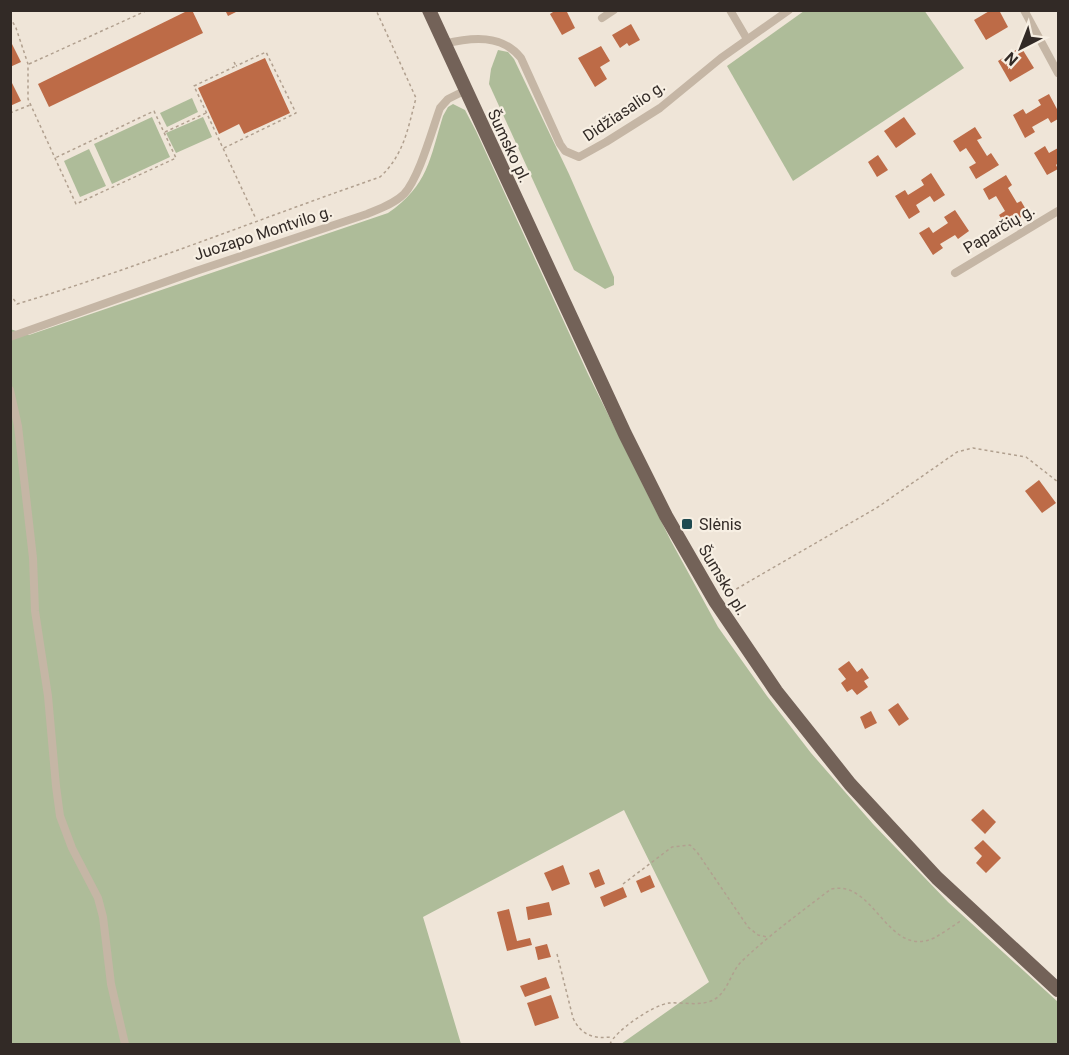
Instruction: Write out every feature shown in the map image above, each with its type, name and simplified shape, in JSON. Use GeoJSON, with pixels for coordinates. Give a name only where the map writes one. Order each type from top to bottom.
{"type":"FeatureCollection","features":[{"type":"Feature","properties":{"kind":"main road","name":"Šumsko pl."},"geometry":{"type":"LineString","coordinates":[[429,10],[633,452],[671,526],[715,601],[776,691],[850,784],[893,833],[971,911],[1059,990]]}},
{"type":"Feature","properties":{"kind":"street"},"geometry":{"type":"LineString","coordinates":[[602,18],[614,10]]}},
{"type":"Feature","properties":{"kind":"street"},"geometry":{"type":"LineString","coordinates":[[730,10],[747,39]]}},
{"type":"Feature","properties":{"kind":"street","name":"Didžiasalio g."},"geometry":{"type":"LineString","coordinates":[[444,44],[459,40],[492,40],[500,41],[514,49],[521,58],[560,144],[565,151],[579,157],[660,108],[747,39],[789,10]]}},
{"type":"Feature","properties":{"kind":"street"},"geometry":{"type":"LineString","coordinates":[[1024,10],[1059,73]]}},
{"type":"Feature","properties":{"kind":"street","name":"Juozapo Montvilo g."},"geometry":{"type":"LineString","coordinates":[[10,337],[196,271],[367,214],[390,204],[403,195],[412,183],[440,108],[448,99],[466,90]]}},
{"type":"Feature","properties":{"kind":"street","name":"Paparčių g."},"geometry":{"type":"LineString","coordinates":[[955,273],[1059,211]]}},
{"type":"Feature","properties":{"kind":"street"},"geometry":{"type":"LineString","coordinates":[[10,390],[20,437],[33,558],[35,611],[48,696],[60,816],[72,848],[98,898],[103,917],[111,984],[125,1044]]}},
{"type":"Feature","properties":{"kind":"path"},"geometry":{"type":"LineString","coordinates":[[28,64],[148,10]]}},
{"type":"Feature","properties":{"kind":"path"},"geometry":{"type":"LineString","coordinates":[[10,306],[89,282],[380,177],[393,165],[402,146],[416,98],[376,10]]}},
{"type":"Feature","properties":{"kind":"path"},"geometry":{"type":"LineString","coordinates":[[10,17],[28,64],[28,99],[76,204],[176,158],[154,111],[55,158]]}},
{"type":"Feature","properties":{"kind":"path"},"geometry":{"type":"LineString","coordinates":[[223,149],[296,113],[266,52],[194,86],[206,113],[256,220]]}},
{"type":"Feature","properties":{"kind":"path"},"geometry":{"type":"LineString","coordinates":[[234,62],[236,66]]}},
{"type":"Feature","properties":{"kind":"path"},"geometry":{"type":"LineString","coordinates":[[10,113],[30,104]]}},
{"type":"Feature","properties":{"kind":"path"},"geometry":{"type":"LineString","coordinates":[[164,132],[206,113]]}},
{"type":"Feature","properties":{"kind":"path"},"geometry":{"type":"LineString","coordinates":[[10,294],[17,304]]}},
{"type":"Feature","properties":{"kind":"path"},"geometry":{"type":"LineString","coordinates":[[715,601],[878,507],[957,452],[973,448],[1026,457],[1059,482]]}},
{"type":"Feature","properties":{"kind":"path"},"geometry":{"type":"LineString","coordinates":[[622,884],[672,847],[690,845],[748,927],[758,935],[768,938]]}},
{"type":"Feature","properties":{"kind":"path"},"geometry":{"type":"LineString","coordinates":[[609,1044],[612,1037],[649,1010],[666,1003],[707,1002],[716,999],[739,964],[768,938],[831,889],[841,886],[852,889],[894,931],[908,940],[920,941],[932,938],[971,911]]}},
{"type":"Feature","properties":{"kind":"path"},"geometry":{"type":"LineString","coordinates":[[557,954],[577,1027],[592,1037],[612,1037]]}},
{"type":"Feature","properties":{"kind":"green space"},"geometry":{"type":"Polygon","coordinates":[[[924,10],[964,68],[793,181],[727,66],[804,11],[924,10]]]}},
{"type":"Feature","properties":{"kind":"green space"},"geometry":{"type":"Polygon","coordinates":[[[498,50],[508,52],[514,59],[569,174],[614,277],[614,285],[605,289],[574,270],[489,84],[491,69],[498,50]]]}},
{"type":"Feature","properties":{"kind":"green space"},"geometry":{"type":"Polygon","coordinates":[[[192,98],[198,112],[167,127],[160,113],[192,98]]]}},
{"type":"Feature","properties":{"kind":"green space"},"geometry":{"type":"Polygon","coordinates":[[[453,104],[465,110],[476,131],[588,374],[671,541],[718,627],[811,753],[873,824],[948,902],[1058,1002],[1058,1044],[621,1044],[709,982],[624,810],[423,917],[461,1044],[11,1044],[10,329],[29,335],[388,213],[401,203],[420,182],[443,116],[448,107],[453,104]]]}},
{"type":"Feature","properties":{"kind":"green space"},"geometry":{"type":"Polygon","coordinates":[[[152,117],[170,157],[112,184],[94,144],[152,117]]]}},
{"type":"Feature","properties":{"kind":"green space"},"geometry":{"type":"Polygon","coordinates":[[[203,117],[212,137],[176,153],[166,133],[203,117]]]}},
{"type":"Feature","properties":{"kind":"green space"},"geometry":{"type":"Polygon","coordinates":[[[89,149],[106,186],[80,197],[64,161],[89,149]]]}},
{"type":"Feature","properties":{"kind":"building"},"geometry":{"type":"Polygon","coordinates":[[[192,10],[203,33],[49,107],[38,84],[192,10]]]}},
{"type":"Feature","properties":{"kind":"building"},"geometry":{"type":"Polygon","coordinates":[[[225,10],[240,10],[228,16],[225,10]]]}},
{"type":"Feature","properties":{"kind":"building"},"geometry":{"type":"Polygon","coordinates":[[[556,10],[566,10],[575,28],[562,35],[550,14],[556,10]]]}},
{"type":"Feature","properties":{"kind":"building"},"geometry":{"type":"Polygon","coordinates":[[[991,10],[999,10],[1008,27],[986,40],[974,20],[991,10]]]}},
{"type":"Feature","properties":{"kind":"building"},"geometry":{"type":"Polygon","coordinates":[[[631,24],[640,40],[629,46],[627,43],[620,48],[612,35],[631,24]]]}},
{"type":"Feature","properties":{"kind":"building"},"geometry":{"type":"Polygon","coordinates":[[[10,40],[21,62],[10,67],[10,40]]]}},
{"type":"Feature","properties":{"kind":"building"},"geometry":{"type":"Polygon","coordinates":[[[601,46],[610,61],[600,67],[607,79],[595,87],[578,58],[601,46]]]}},
{"type":"Feature","properties":{"kind":"building"},"geometry":{"type":"Polygon","coordinates":[[[1021,47],[1034,68],[1010,82],[998,61],[1021,47]]]}},
{"type":"Feature","properties":{"kind":"building"},"geometry":{"type":"Polygon","coordinates":[[[265,58],[290,113],[244,134],[239,124],[219,134],[198,88],[265,58]]]}},
{"type":"Feature","properties":{"kind":"building"},"geometry":{"type":"Polygon","coordinates":[[[10,79],[21,101],[10,106],[10,79]]]}},
{"type":"Feature","properties":{"kind":"building"},"geometry":{"type":"Polygon","coordinates":[[[1049,94],[1058,111],[1058,119],[1051,123],[1048,118],[1032,127],[1035,132],[1025,138],[1013,115],[1023,109],[1026,114],[1041,105],[1038,100],[1049,94]]]}},
{"type":"Feature","properties":{"kind":"building"},"geometry":{"type":"Polygon","coordinates":[[[904,117],[916,134],[896,148],[884,131],[904,117]]]}},
{"type":"Feature","properties":{"kind":"building"},"geometry":{"type":"Polygon","coordinates":[[[975,127],[982,138],[977,140],[987,156],[991,153],[999,165],[976,179],[969,167],[976,163],[966,148],[960,152],[953,141],[975,127]]]}},
{"type":"Feature","properties":{"kind":"building"},"geometry":{"type":"Polygon","coordinates":[[[1045,146],[1049,153],[1058,148],[1056,165],[1058,169],[1047,175],[1034,153],[1045,146]]]}},
{"type":"Feature","properties":{"kind":"building"},"geometry":{"type":"Polygon","coordinates":[[[878,155],[888,170],[877,177],[868,162],[878,155]]]}},
{"type":"Feature","properties":{"kind":"building"},"geometry":{"type":"Polygon","coordinates":[[[931,173],[945,195],[934,202],[930,196],[916,205],[920,212],[909,219],[895,196],[905,190],[908,195],[924,185],[921,180],[931,173]]]}},
{"type":"Feature","properties":{"kind":"building"},"geometry":{"type":"Polygon","coordinates":[[[1006,175],[1012,185],[1008,188],[1017,203],[1021,201],[1028,213],[1006,226],[999,215],[1005,211],[996,196],[989,200],[983,189],[1006,175]]]}},
{"type":"Feature","properties":{"kind":"building"},"geometry":{"type":"Polygon","coordinates":[[[955,210],[969,231],[958,239],[955,235],[940,244],[943,248],[933,255],[919,233],[929,227],[933,233],[948,223],[944,217],[955,210]]]}},
{"type":"Feature","properties":{"kind":"building"},"geometry":{"type":"Polygon","coordinates":[[[1039,480],[1056,503],[1042,513],[1025,491],[1039,480]]]}},
{"type":"Feature","properties":{"kind":"building"},"geometry":{"type":"Polygon","coordinates":[[[849,661],[857,672],[862,668],[869,678],[864,681],[868,687],[857,695],[852,689],[847,692],[841,683],[846,679],[838,669],[849,661]]]}},
{"type":"Feature","properties":{"kind":"building"},"geometry":{"type":"Polygon","coordinates":[[[898,703],[909,719],[899,726],[888,710],[898,703]]]}},
{"type":"Feature","properties":{"kind":"building"},"geometry":{"type":"Polygon","coordinates":[[[871,711],[877,723],[865,729],[860,717],[871,711]]]}},
{"type":"Feature","properties":{"kind":"building"},"geometry":{"type":"Polygon","coordinates":[[[983,809],[996,822],[985,834],[971,820],[983,809]]]}},
{"type":"Feature","properties":{"kind":"building"},"geometry":{"type":"Polygon","coordinates":[[[983,840],[1001,858],[986,873],[976,863],[982,856],[974,848],[983,840]]]}},
{"type":"Feature","properties":{"kind":"building"},"geometry":{"type":"Polygon","coordinates":[[[563,865],[570,884],[552,891],[544,873],[563,865]]]}},
{"type":"Feature","properties":{"kind":"building"},"geometry":{"type":"Polygon","coordinates":[[[599,869],[605,884],[595,888],[589,873],[599,869]]]}},
{"type":"Feature","properties":{"kind":"building"},"geometry":{"type":"Polygon","coordinates":[[[650,875],[655,887],[641,893],[636,881],[650,875]]]}},
{"type":"Feature","properties":{"kind":"building"},"geometry":{"type":"Polygon","coordinates":[[[623,887],[627,897],[604,907],[600,897],[623,887]]]}},
{"type":"Feature","properties":{"kind":"building"},"geometry":{"type":"Polygon","coordinates":[[[549,902],[552,915],[528,920],[526,907],[549,902]]]}},
{"type":"Feature","properties":{"kind":"building"},"geometry":{"type":"Polygon","coordinates":[[[509,909],[517,941],[530,938],[532,945],[507,951],[497,912],[509,909]]]}},
{"type":"Feature","properties":{"kind":"building"},"geometry":{"type":"Polygon","coordinates":[[[547,944],[551,957],[538,960],[535,947],[547,944]]]}},
{"type":"Feature","properties":{"kind":"building"},"geometry":{"type":"Polygon","coordinates":[[[546,977],[550,988],[525,997],[520,986],[546,977]]]}},
{"type":"Feature","properties":{"kind":"building"},"geometry":{"type":"Polygon","coordinates":[[[551,995],[559,1018],[535,1026],[527,1003],[551,995]]]}},
{"type":"Feature","properties":{"kind":"place","name":"Slėnis"},"geometry":{"type":"Point","coordinates":[687,524]}}]}
